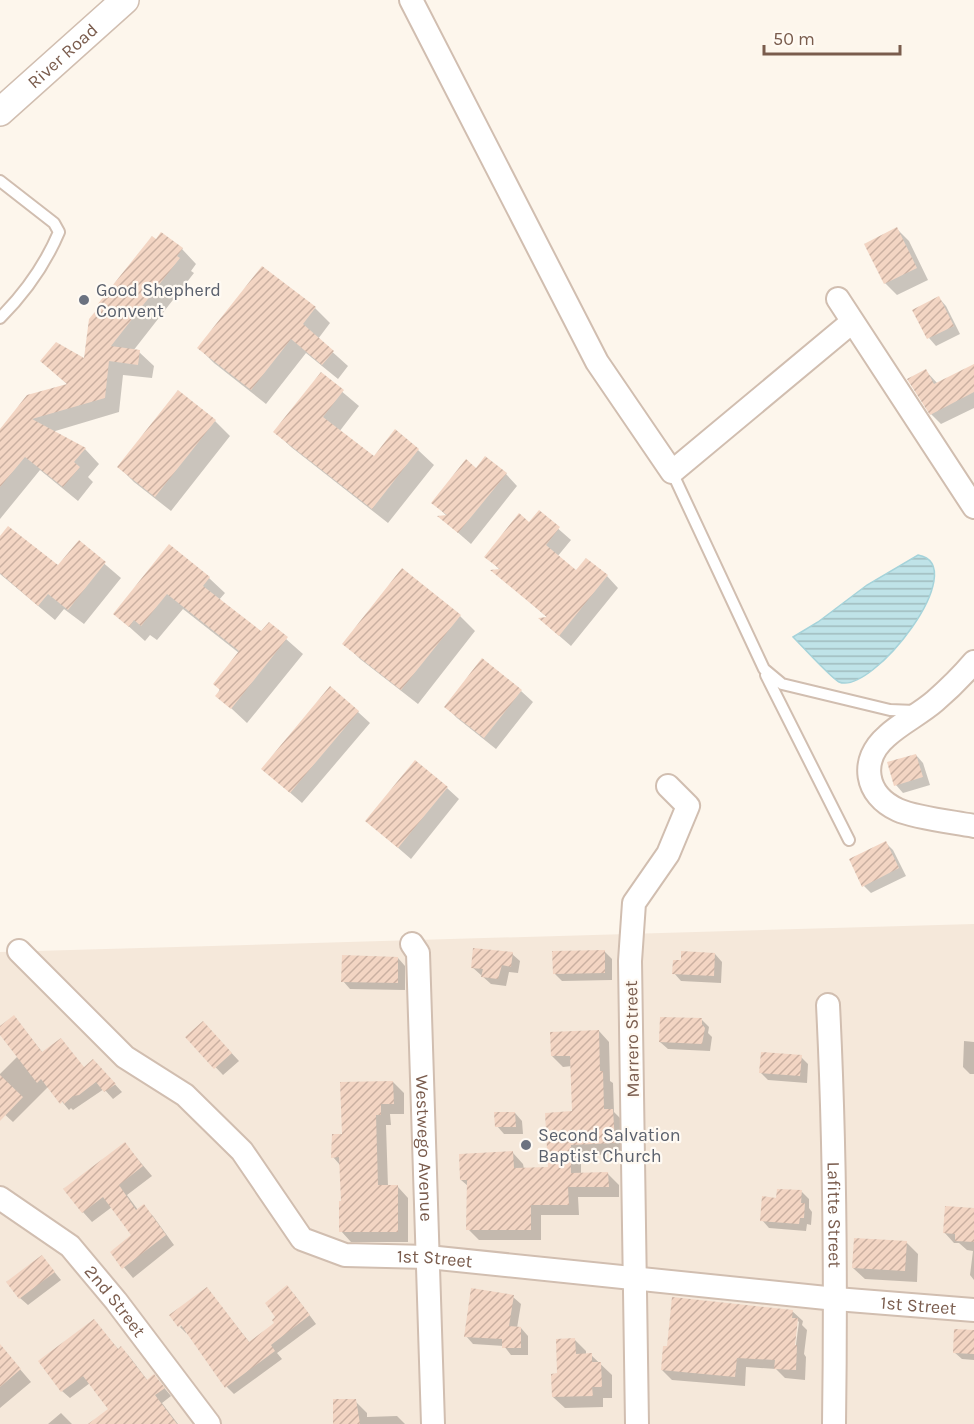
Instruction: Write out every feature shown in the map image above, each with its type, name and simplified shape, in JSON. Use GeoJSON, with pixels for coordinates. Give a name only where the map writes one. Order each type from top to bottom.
{"type":"FeatureCollection","features":[{"type":"Feature","properties":{"kind":"street","name":"River Road"},"geometry":{"type":"LineString","coordinates":[[0,112],[125,0]]}},
{"type":"Feature","properties":{"kind":"street"},"geometry":{"type":"LineString","coordinates":[[411,0],[597,362],[672,472],[852,322]]}},
{"type":"Feature","properties":{"kind":"street"},"geometry":{"type":"LineString","coordinates":[[838,298],[974,507]]}},
{"type":"Feature","properties":{"kind":"street"},"geometry":{"type":"LineString","coordinates":[[974,662],[961,677],[922,711],[886,736],[877,746],[871,761],[869,777],[873,791],[885,803],[900,811],[974,826]]}},
{"type":"Feature","properties":{"kind":"street","name":"Marrero Street"},"geometry":{"type":"LineString","coordinates":[[637,1424],[631,949],[634,903],[668,854],[688,806],[668,786]]}},
{"type":"Feature","properties":{"kind":"street","name":"Westwego Avenue"},"geometry":{"type":"LineString","coordinates":[[411,944],[418,953],[433,1424]]}},
{"type":"Feature","properties":{"kind":"street","name":"1st Street"},"geometry":{"type":"LineString","coordinates":[[19,951],[124,1057],[185,1095],[242,1151],[302,1239],[345,1256],[428,1257],[836,1299],[974,1310]]}},
{"type":"Feature","properties":{"kind":"street","name":"Lafitte Street"},"geometry":{"type":"LineString","coordinates":[[828,1005],[834,1121],[836,1299],[834,1424]]}},
{"type":"Feature","properties":{"kind":"street","name":"2nd Street"},"geometry":{"type":"LineString","coordinates":[[0,1198],[70,1246],[116,1301],[209,1424]]}},
{"type":"Feature","properties":{"kind":"lane"},"geometry":{"type":"LineString","coordinates":[[0,181],[54,223],[59,232],[50,254],[30,283],[0,318]]}},
{"type":"Feature","properties":{"kind":"lane"},"geometry":{"type":"LineString","coordinates":[[672,472],[764,669],[849,840]]}},
{"type":"Feature","properties":{"kind":"lane"},"geometry":{"type":"LineString","coordinates":[[764,669],[782,684],[890,710],[922,711]]}},
{"type":"Feature","properties":{"kind":"shaded area"},"geometry":{"type":"Polygon","coordinates":[[[974,924],[974,1424],[0,1424],[0,952],[974,924]]]}},
{"type":"Feature","properties":{"kind":"water"},"geometry":{"type":"Polygon","coordinates":[[[918,555],[932,564],[934,581],[926,603],[912,628],[893,651],[873,669],[854,681],[835,680],[793,637],[818,622],[867,585],[918,555]]]}},
{"type":"Feature","properties":{"kind":"building"},"geometry":{"type":"Polygon","coordinates":[[[897,227],[917,268],[884,284],[864,244],[897,227]]]}},
{"type":"Feature","properties":{"kind":"building"},"geometry":{"type":"Polygon","coordinates":[[[161,232],[183,248],[177,256],[180,258],[111,346],[140,350],[138,365],[109,361],[105,398],[32,419],[86,448],[74,462],[80,467],[63,487],[25,457],[0,487],[0,429],[27,395],[67,384],[40,361],[56,342],[84,358],[89,319],[98,308],[97,305],[152,236],[156,239],[161,232]]]}},
{"type":"Feature","properties":{"kind":"building"},"geometry":{"type":"Polygon","coordinates":[[[262,266],[316,307],[303,324],[334,351],[322,365],[291,339],[251,390],[197,348],[262,266]]]}},
{"type":"Feature","properties":{"kind":"building"},"geometry":{"type":"Polygon","coordinates":[[[939,296],[954,326],[927,339],[912,310],[939,296]]]}},
{"type":"Feature","properties":{"kind":"building"},"geometry":{"type":"Polygon","coordinates":[[[974,364],[974,392],[930,415],[907,379],[926,369],[934,384],[974,364]]]}},
{"type":"Feature","properties":{"kind":"building"},"geometry":{"type":"Polygon","coordinates":[[[321,372],[344,390],[323,417],[374,456],[395,429],[419,449],[372,509],[273,432],[321,372]]]}},
{"type":"Feature","properties":{"kind":"building"},"geometry":{"type":"Polygon","coordinates":[[[178,390],[216,420],[155,497],[117,467],[178,390]]]}},
{"type":"Feature","properties":{"kind":"building"},"geometry":{"type":"Polygon","coordinates":[[[485,456],[507,473],[458,533],[437,516],[447,515],[431,503],[466,459],[476,468],[485,456]]]}},
{"type":"Feature","properties":{"kind":"building"},"geometry":{"type":"Polygon","coordinates":[[[539,510],[560,527],[546,545],[576,570],[586,558],[608,575],[559,636],[538,618],[547,617],[490,570],[500,569],[484,557],[519,513],[529,522],[539,510]]]}},
{"type":"Feature","properties":{"kind":"building"},"geometry":{"type":"Polygon","coordinates":[[[8,526],[58,565],[79,540],[106,562],[68,610],[48,594],[38,606],[0,573],[0,536],[8,526]]]}},
{"type":"Feature","properties":{"kind":"building"},"geometry":{"type":"Polygon","coordinates":[[[169,544],[210,577],[203,586],[261,631],[269,622],[288,637],[231,709],[215,696],[220,690],[213,684],[239,651],[167,594],[141,626],[134,620],[129,627],[113,614],[169,544]]]}},
{"type":"Feature","properties":{"kind":"building"},"geometry":{"type":"Polygon","coordinates":[[[402,568],[461,615],[401,690],[342,644],[402,568]]]}},
{"type":"Feature","properties":{"kind":"building"},"geometry":{"type":"Polygon","coordinates":[[[482,658],[522,690],[484,738],[444,707],[482,658]]]}},
{"type":"Feature","properties":{"kind":"building"},"geometry":{"type":"Polygon","coordinates":[[[330,686],[359,711],[290,793],[261,769],[330,686]]]}},
{"type":"Feature","properties":{"kind":"building"},"geometry":{"type":"Polygon","coordinates":[[[916,754],[923,777],[894,786],[887,762],[916,754]]]}},
{"type":"Feature","properties":{"kind":"building"},"geometry":{"type":"Polygon","coordinates":[[[415,760],[448,787],[398,848],[365,821],[415,760]]]}},
{"type":"Feature","properties":{"kind":"building"},"geometry":{"type":"Polygon","coordinates":[[[886,841],[899,868],[862,887],[849,859],[886,841]]]}},
{"type":"Feature","properties":{"kind":"building"},"geometry":{"type":"Polygon","coordinates":[[[473,948],[513,952],[511,967],[502,965],[498,979],[481,977],[483,969],[471,968],[473,948]]]}},
{"type":"Feature","properties":{"kind":"building"},"geometry":{"type":"Polygon","coordinates":[[[605,950],[605,973],[553,974],[552,951],[605,950]]]}},
{"type":"Feature","properties":{"kind":"building"},"geometry":{"type":"Polygon","coordinates":[[[681,951],[715,953],[714,976],[672,974],[673,960],[681,960],[681,951]]]}},
{"type":"Feature","properties":{"kind":"building"},"geometry":{"type":"Polygon","coordinates":[[[342,955],[398,957],[398,983],[341,982],[342,955]]]}},
{"type":"Feature","properties":{"kind":"building"},"geometry":{"type":"Polygon","coordinates":[[[14,1015],[42,1052],[61,1038],[84,1067],[93,1059],[116,1084],[104,1092],[96,1082],[79,1095],[60,1104],[41,1079],[37,1083],[0,1035],[0,1026],[14,1015]]]}},
{"type":"Feature","properties":{"kind":"building"},"geometry":{"type":"Polygon","coordinates":[[[660,1017],[702,1018],[705,1028],[702,1044],[659,1042],[660,1017]]]}},
{"type":"Feature","properties":{"kind":"building"},"geometry":{"type":"Polygon","coordinates":[[[203,1021],[232,1053],[214,1069],[185,1037],[203,1021]]]}},
{"type":"Feature","properties":{"kind":"building"},"geometry":{"type":"Polygon","coordinates":[[[599,1030],[604,1109],[613,1109],[615,1143],[571,1145],[571,1173],[608,1172],[609,1187],[568,1187],[569,1205],[531,1205],[531,1230],[466,1230],[467,1180],[460,1180],[459,1154],[513,1151],[514,1168],[548,1167],[545,1113],[572,1111],[570,1056],[551,1056],[550,1032],[599,1030]]]}},
{"type":"Feature","properties":{"kind":"building"},"geometry":{"type":"Polygon","coordinates":[[[761,1052],[802,1055],[800,1076],[759,1073],[761,1052]]]}},
{"type":"Feature","properties":{"kind":"building"},"geometry":{"type":"Polygon","coordinates":[[[0,1075],[23,1097],[0,1121],[0,1075]]]}},
{"type":"Feature","properties":{"kind":"building"},"geometry":{"type":"Polygon","coordinates":[[[393,1081],[394,1104],[381,1104],[381,1115],[376,1115],[378,1185],[398,1185],[398,1232],[339,1232],[339,1201],[341,1201],[339,1157],[331,1158],[332,1134],[342,1134],[340,1082],[393,1081]]]}},
{"type":"Feature","properties":{"kind":"building"},"geometry":{"type":"Polygon","coordinates":[[[494,1112],[515,1112],[516,1127],[495,1127],[494,1112]]]}},
{"type":"Feature","properties":{"kind":"building"},"geometry":{"type":"Polygon","coordinates":[[[125,1142],[143,1166],[119,1185],[136,1210],[144,1204],[166,1235],[122,1269],[110,1252],[131,1235],[103,1197],[82,1213],[63,1189],[125,1142]]]}},
{"type":"Feature","properties":{"kind":"building"},"geometry":{"type":"Polygon","coordinates":[[[777,1189],[802,1190],[801,1203],[805,1203],[804,1218],[800,1218],[799,1224],[760,1221],[762,1196],[776,1198],[777,1189]]]}},
{"type":"Feature","properties":{"kind":"building"},"geometry":{"type":"Polygon","coordinates":[[[945,1206],[974,1208],[974,1242],[955,1241],[955,1234],[943,1233],[945,1206]]]}},
{"type":"Feature","properties":{"kind":"building"},"geometry":{"type":"Polygon","coordinates":[[[854,1238],[907,1241],[905,1271],[852,1268],[854,1238]]]}},
{"type":"Feature","properties":{"kind":"building"},"geometry":{"type":"Polygon","coordinates":[[[42,1255],[55,1272],[19,1299],[6,1282],[42,1255]]]}},
{"type":"Feature","properties":{"kind":"building"},"geometry":{"type":"Polygon","coordinates":[[[287,1285],[310,1315],[271,1345],[275,1351],[225,1388],[181,1325],[178,1327],[169,1315],[207,1287],[249,1342],[274,1323],[272,1320],[275,1317],[265,1303],[287,1285]]]}},
{"type":"Feature","properties":{"kind":"building"},"geometry":{"type":"Polygon","coordinates":[[[471,1288],[514,1295],[509,1326],[521,1327],[521,1348],[502,1348],[502,1339],[464,1337],[471,1288]]]}},
{"type":"Feature","properties":{"kind":"building"},"geometry":{"type":"Polygon","coordinates":[[[672,1297],[793,1310],[792,1318],[798,1318],[795,1345],[797,1345],[796,1370],[774,1369],[775,1360],[737,1358],[735,1377],[661,1370],[663,1346],[667,1346],[672,1297]]]}},
{"type":"Feature","properties":{"kind":"building"},"geometry":{"type":"Polygon","coordinates":[[[94,1319],[118,1349],[121,1346],[147,1380],[154,1374],[165,1388],[155,1395],[177,1424],[88,1424],[108,1409],[83,1376],[61,1392],[38,1361],[94,1319]]]}},
{"type":"Feature","properties":{"kind":"building"},"geometry":{"type":"Polygon","coordinates":[[[954,1329],[974,1330],[974,1354],[953,1353],[954,1329]]]}},
{"type":"Feature","properties":{"kind":"building"},"geometry":{"type":"Polygon","coordinates":[[[575,1338],[576,1354],[592,1353],[592,1362],[601,1362],[602,1387],[592,1387],[593,1396],[552,1397],[551,1374],[557,1373],[556,1339],[575,1338]]]}},
{"type":"Feature","properties":{"kind":"building"},"geometry":{"type":"Polygon","coordinates":[[[0,1344],[21,1369],[0,1387],[0,1344]]]}},
{"type":"Feature","properties":{"kind":"building"},"geometry":{"type":"Polygon","coordinates":[[[333,1399],[356,1399],[360,1424],[333,1424],[333,1399]]]}},
{"type":"Feature","properties":{"kind":"place","name":"Good Shepherd Convent"},"geometry":{"type":"Point","coordinates":[84,300]}},
{"type":"Feature","properties":{"kind":"place","name":"Second Salvation Baptist Church"},"geometry":{"type":"Point","coordinates":[526,1145]}}]}
